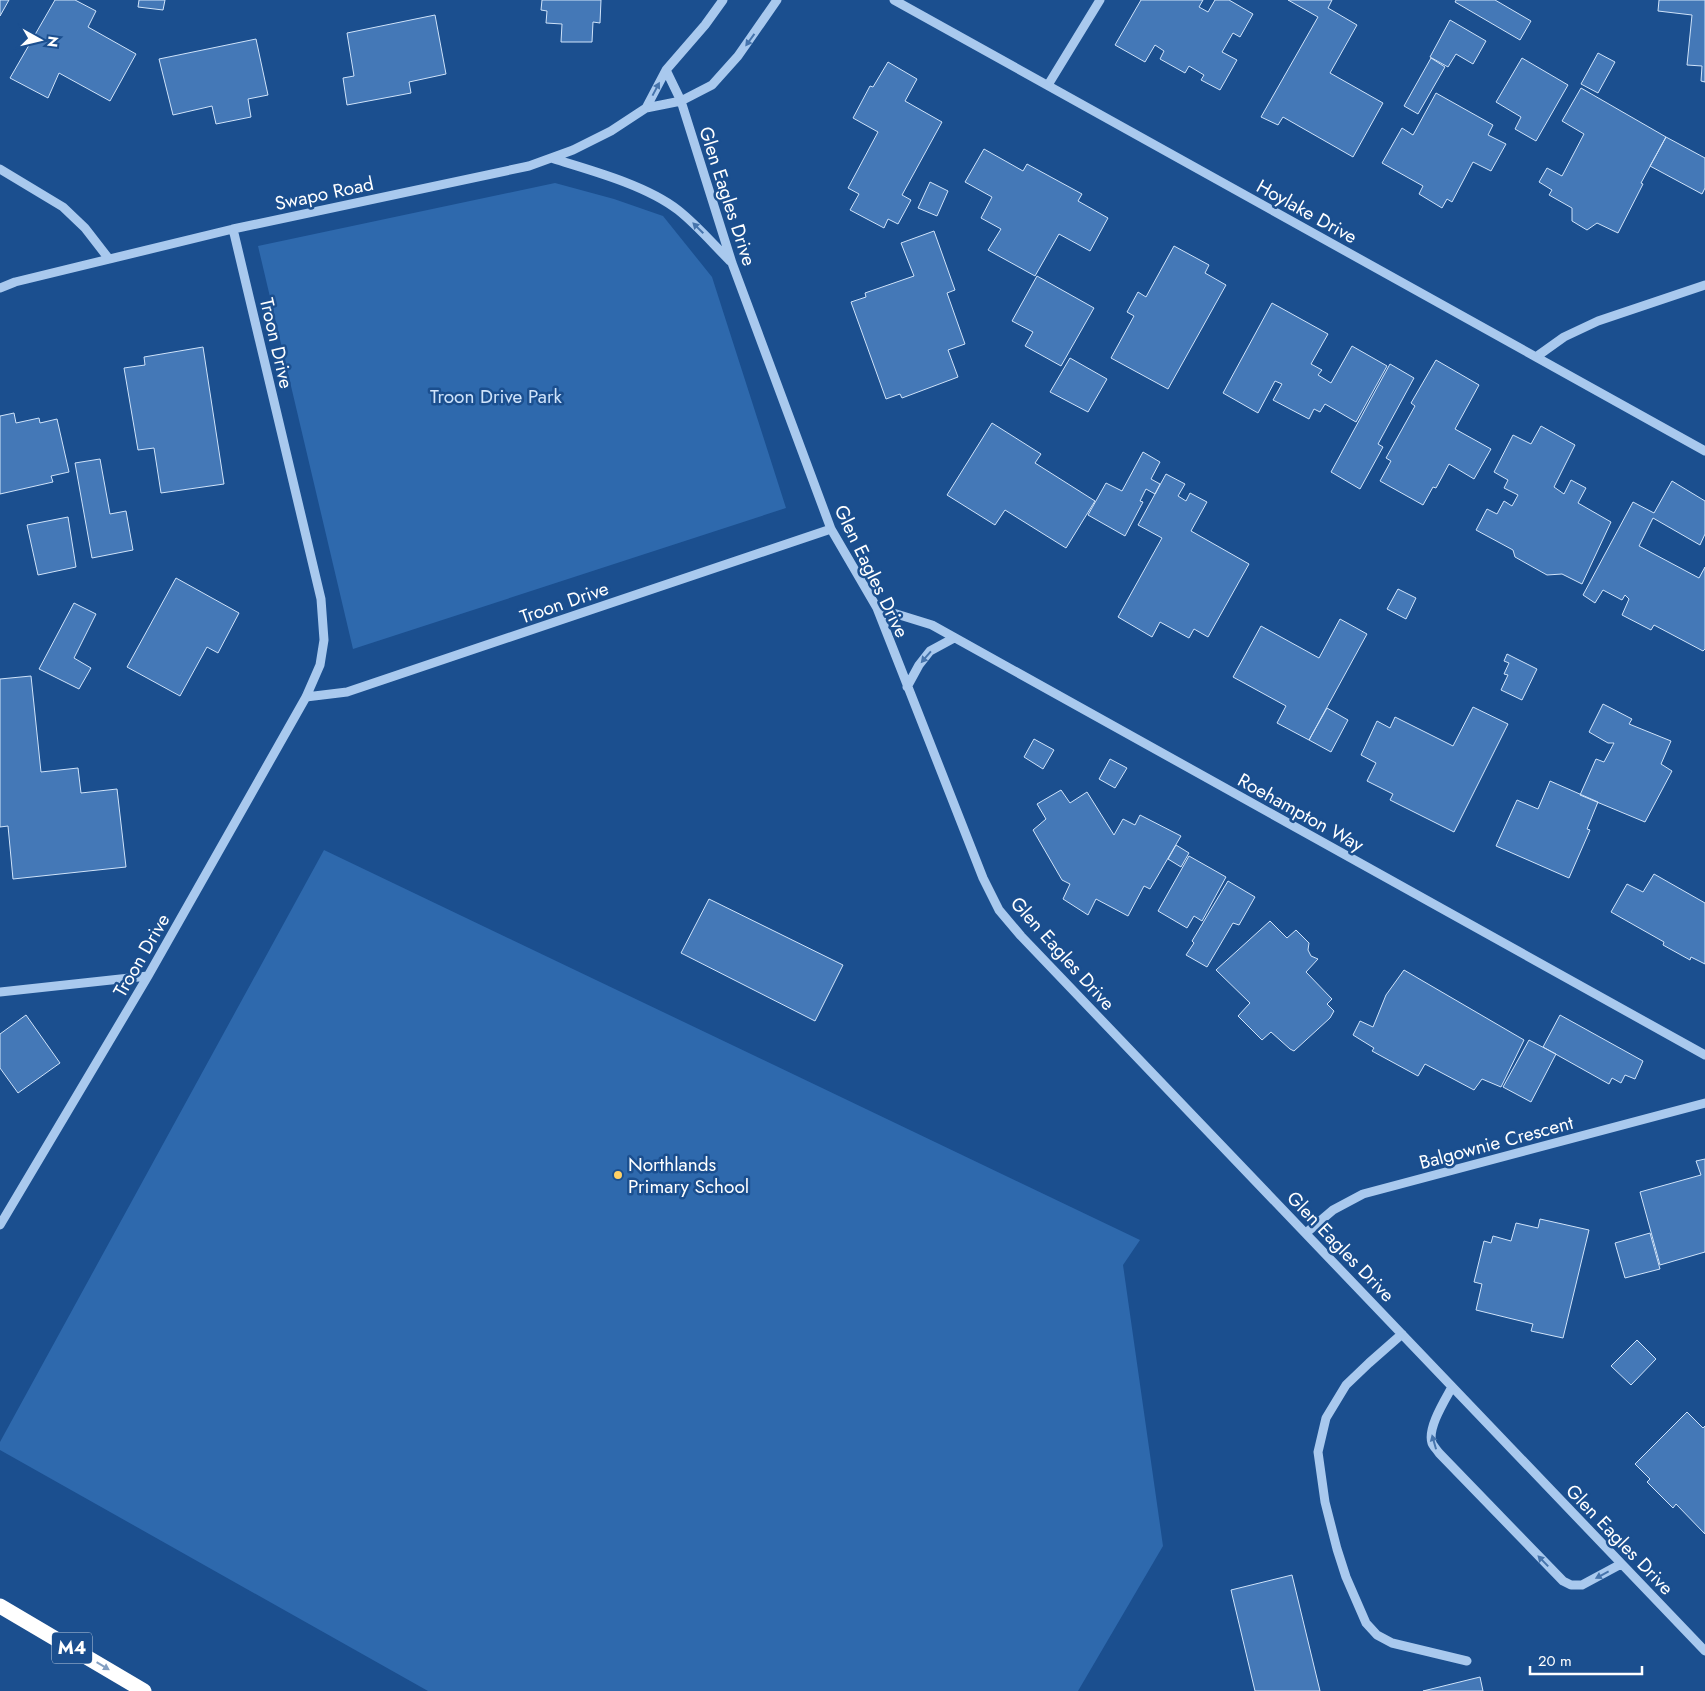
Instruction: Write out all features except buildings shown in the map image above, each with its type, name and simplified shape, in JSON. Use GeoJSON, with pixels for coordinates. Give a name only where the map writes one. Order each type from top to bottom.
{"type":"FeatureCollection","features":[{"type":"Feature","properties":{"kind":"highway","name":"M4"},"geometry":{"type":"LineString","coordinates":[[0,1606],[144,1691]]}},
{"type":"Feature","properties":{"kind":"street","name":"Swapo Road"},"geometry":{"type":"LineString","coordinates":[[646,108],[666,70],[723,0]]}},
{"type":"Feature","properties":{"kind":"street","name":"Swapo Road"},"geometry":{"type":"LineString","coordinates":[[0,288],[15,282],[233,229],[529,166],[573,150],[611,131],[646,108],[681,101],[712,84],[738,56],[777,0]]}},
{"type":"Feature","properties":{"kind":"street","name":"Hoylake Drive"},"geometry":{"type":"LineString","coordinates":[[894,0],[1705,452]]}},
{"type":"Feature","properties":{"kind":"street"},"geometry":{"type":"LineString","coordinates":[[1048,86],[1100,0]]}},
{"type":"Feature","properties":{"kind":"street","name":"Glen Eagles Drive"},"geometry":{"type":"LineString","coordinates":[[666,70],[681,101],[732,263],[831,529],[876,608],[983,878],[999,910],[1021,936],[1705,1652]]}},
{"type":"Feature","properties":{"kind":"street"},"geometry":{"type":"LineString","coordinates":[[551,158],[616,179],[654,195],[677,209],[732,263]]}},
{"type":"Feature","properties":{"kind":"street"},"geometry":{"type":"LineString","coordinates":[[0,169],[63,207],[85,228],[109,259]]}},
{"type":"Feature","properties":{"kind":"street","name":"Troon Drive"},"geometry":{"type":"LineString","coordinates":[[0,1226],[148,976],[306,698],[320,665],[324,640],[321,599],[233,229]]}},
{"type":"Feature","properties":{"kind":"street"},"geometry":{"type":"LineString","coordinates":[[1536,357],[1564,337],[1598,321],[1705,285]]}},
{"type":"Feature","properties":{"kind":"street","name":"Troon Drive"},"geometry":{"type":"LineString","coordinates":[[306,698],[347,692],[831,529]]}},
{"type":"Feature","properties":{"kind":"street","name":"Roehampton Way"},"geometry":{"type":"LineString","coordinates":[[876,608],[932,625],[1705,1055]]}},
{"type":"Feature","properties":{"kind":"street"},"geometry":{"type":"LineString","coordinates":[[907,687],[919,665],[930,651],[954,638]]}},
{"type":"Feature","properties":{"kind":"street"},"geometry":{"type":"LineString","coordinates":[[0,992],[148,976]]}},
{"type":"Feature","properties":{"kind":"street","name":"Balgownie Crescent"},"geometry":{"type":"LineString","coordinates":[[1306,1233],[1333,1210],[1363,1194],[1705,1103]]}},
{"type":"Feature","properties":{"kind":"street"},"geometry":{"type":"LineString","coordinates":[[1402,1334],[1369,1362],[1346,1385],[1326,1418],[1318,1452],[1325,1502],[1346,1577],[1366,1623],[1377,1635],[1392,1644],[1467,1661]]}},
{"type":"Feature","properties":{"kind":"street"},"geometry":{"type":"LineString","coordinates":[[1452,1387],[1432,1431],[1432,1442],[1439,1453],[1563,1582],[1571,1585],[1582,1585],[1621,1564]]}},
{"type":"Feature","properties":{"kind":"green space","name":"Troon Drive Park"},"geometry":{"type":"Polygon","coordinates":[[[555,183],[614,199],[663,216],[712,277],[786,508],[353,649],[258,246],[555,183]]]}},
{"type":"Feature","properties":{"kind":"green space","name":"Northlands Primary School"},"geometry":{"type":"Polygon","coordinates":[[[324,850],[1140,1240],[1123,1265],[1163,1546],[1078,1691],[428,1691],[0,1450],[0,1442],[324,850]]]}},
{"type":"Feature","properties":{"kind":"place","name":"Northlands Primary School"},"geometry":{"type":"Point","coordinates":[618,1175]}}]}
